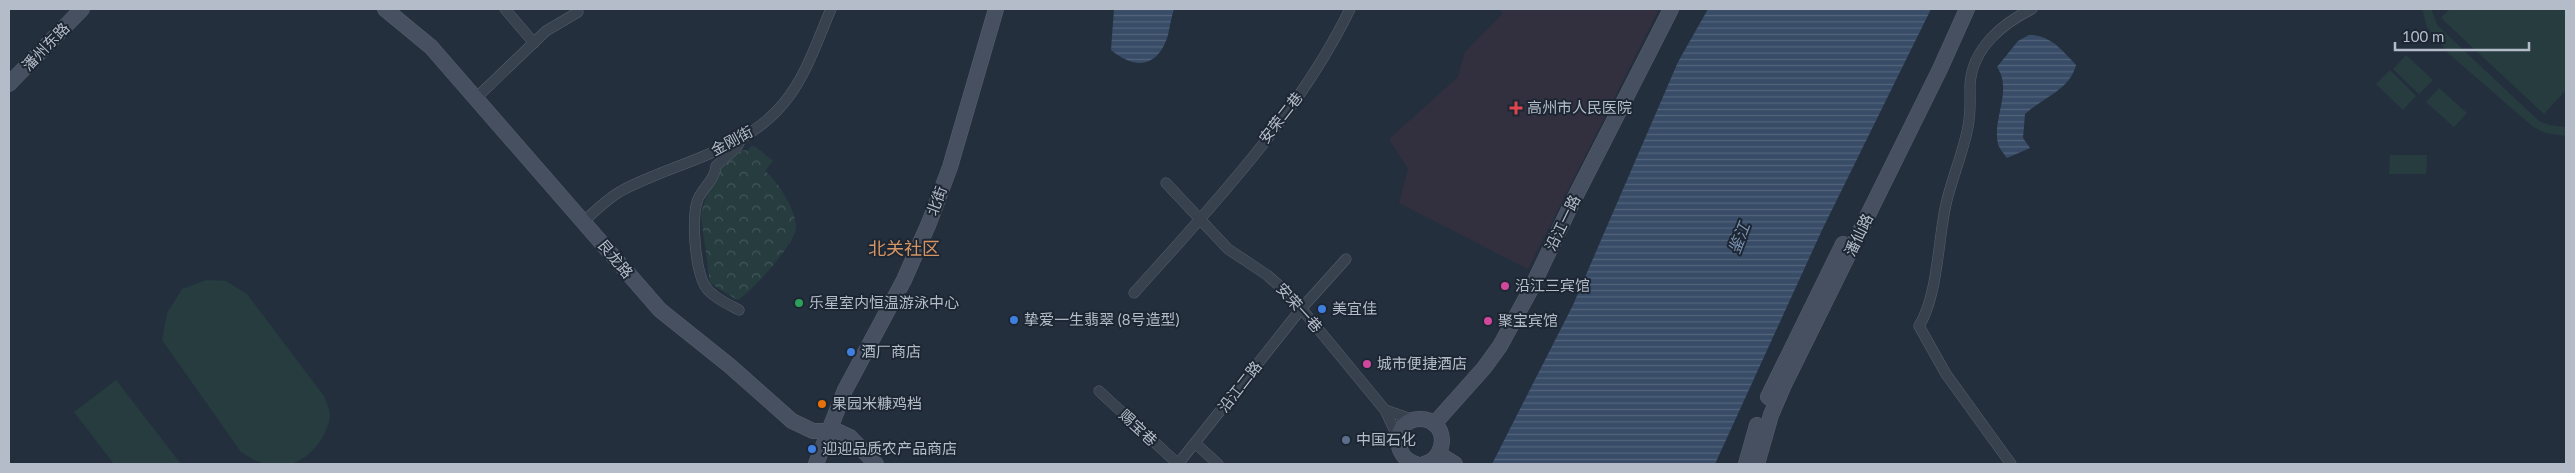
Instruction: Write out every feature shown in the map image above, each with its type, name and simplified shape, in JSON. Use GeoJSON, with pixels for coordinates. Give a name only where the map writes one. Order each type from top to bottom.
{"type":"FeatureCollection","features":[{"type":"Feature","properties":{"kind":"street","name":"潘州东路"},"geometry":{"type":"LineString","coordinates":[[9,73],[70,9]]}},
{"type":"Feature","properties":{"kind":"street","name":"潘州东路"},"geometry":{"type":"LineString","coordinates":[[9,84],[82,9]]}},
{"type":"Feature","properties":{"kind":"street","name":"艮龙路"},"geometry":{"type":"LineString","coordinates":[[385,9],[431,47],[638,287],[679,326],[730,366],[798,425],[813,431],[830,430],[841,432],[854,439],[876,464]]}},
{"type":"Feature","properties":{"kind":"street"},"geometry":{"type":"LineString","coordinates":[[505,9],[534,43]]}},
{"type":"Feature","properties":{"kind":"street","name":"金刚街"},"geometry":{"type":"LineString","coordinates":[[583,222],[621,191],[741,138],[776,111],[792,92],[808,63],[831,9]]}},
{"type":"Feature","properties":{"kind":"street","name":"北街"},"geometry":{"type":"LineString","coordinates":[[816,464],[845,390],[904,280],[929,223],[950,167],[996,9]]}},
{"type":"Feature","properties":{"kind":"street","name":"安荣二巷"},"geometry":{"type":"LineString","coordinates":[[1201,219],[1298,100],[1350,9]]}},
{"type":"Feature","properties":{"kind":"street","name":"潘仙路"},"geometry":{"type":"LineString","coordinates":[[1746,464],[1758,421],[1778,375],[1930,66],[1956,9]]}},
{"type":"Feature","properties":{"kind":"street","name":"潘仙路"},"geometry":{"type":"LineString","coordinates":[[1757,464],[1771,415],[1783,387],[1940,69],[1967,9]]}},
{"type":"Feature","properties":{"kind":"street"},"geometry":{"type":"LineString","coordinates":[[2011,464],[1946,374],[1919,326],[1925,313],[1935,271],[1946,204],[1968,127],[1971,76],[1981,53],[1991,37],[2009,21],[2032,9]]}},
{"type":"Feature","properties":{"kind":"street","name":"沿江一路"},"geometry":{"type":"LineString","coordinates":[[1434,424],[1484,368],[1500,346],[1531,289],[1669,10]]}},
{"type":"Feature","properties":{"kind":"street"},"geometry":{"type":"LineString","coordinates":[[475,98],[546,31],[578,12]]}},
{"type":"Feature","properties":{"kind":"street"},"geometry":{"type":"LineString","coordinates":[[739,310],[716,296],[705,286],[698,260],[694,220],[699,197],[715,176],[716,166],[737,147],[741,138]]}},
{"type":"Feature","properties":{"kind":"street","name":"安荣一巷"},"geometry":{"type":"LineString","coordinates":[[1166,183],[1228,249],[1278,284],[1386,410]]}},
{"type":"Feature","properties":{"kind":"street"},"geometry":{"type":"LineString","coordinates":[[1134,293],[1201,219]]}},
{"type":"Feature","properties":{"kind":"street","name":"沿江二路"},"geometry":{"type":"LineString","coordinates":[[1178,464],[1301,309],[1346,259]]}},
{"type":"Feature","properties":{"kind":"street","name":"赐宝巷"},"geometry":{"type":"LineString","coordinates":[[1099,391],[1178,464]]}},
{"type":"Feature","properties":{"kind":"street"},"geometry":{"type":"LineString","coordinates":[[1386,410],[1414,420]]}},
{"type":"Feature","properties":{"kind":"street"},"geometry":{"type":"LineString","coordinates":[[1386,410],[1398,438],[1400,453],[1404,458],[1416,464]]}},
{"type":"Feature","properties":{"kind":"street"},"geometry":{"type":"LineString","coordinates":[[1398,438],[1404,426],[1414,420],[1421,419],[1434,424],[1442,435],[1442,448],[1439,454],[1424,464]]}},
{"type":"Feature","properties":{"kind":"street"},"geometry":{"type":"LineString","coordinates":[[1195,443],[1218,464]]}},
{"type":"Feature","properties":{"kind":"street"},"geometry":{"type":"LineString","coordinates":[[1439,454],[1455,464]]}},
{"type":"Feature","properties":{"kind":"shaded area","name":"高州市人民医院"},"geometry":{"type":"Polygon","coordinates":[[[1499,9],[1659,9],[1528,269],[1399,203],[1408,169],[1389,139],[1458,77],[1465,52],[1503,13],[1499,9]]]}},
{"type":"Feature","properties":{"kind":"green space"},"geometry":{"type":"Polygon","coordinates":[[[2422,9],[2431,9],[2438,26],[2539,121],[2549,125],[2566,127],[2566,136],[2545,133],[2532,126],[2448,53],[2427,27],[2422,9]]]}},
{"type":"Feature","properties":{"kind":"green space"},"geometry":{"type":"Polygon","coordinates":[[[2450,9],[2566,9],[2566,90],[2544,114],[2441,18],[2450,9]]]}},
{"type":"Feature","properties":{"kind":"green space"},"geometry":{"type":"Polygon","coordinates":[[[2406,55],[2433,80],[2419,94],[2393,69],[2406,55]]]}},
{"type":"Feature","properties":{"kind":"green space"},"geometry":{"type":"Polygon","coordinates":[[[2390,70],[2416,96],[2403,110],[2376,84],[2390,70]]]}},
{"type":"Feature","properties":{"kind":"green space"},"geometry":{"type":"Polygon","coordinates":[[[2439,88],[2467,113],[2454,127],[2426,102],[2439,88]]]}},
{"type":"Feature","properties":{"kind":"green space"},"geometry":{"type":"Polygon","coordinates":[[[751,146],[756,147],[773,161],[765,171],[790,204],[796,227],[789,244],[772,267],[744,296],[737,300],[710,283],[701,216],[705,201],[723,161],[744,150],[748,151],[751,146]]]}},
{"type":"Feature","properties":{"kind":"green space"},"geometry":{"type":"Polygon","coordinates":[[[2390,155],[2427,155],[2426,174],[2389,174],[2390,155]]]}},
{"type":"Feature","properties":{"kind":"green space"},"geometry":{"type":"Polygon","coordinates":[[[206,280],[226,281],[247,294],[324,396],[330,414],[326,431],[313,450],[295,463],[274,465],[263,463],[241,452],[162,340],[167,313],[182,289],[206,280]]]}},
{"type":"Feature","properties":{"kind":"green space"},"geometry":{"type":"Polygon","coordinates":[[[116,380],[181,464],[114,464],[74,412],[116,380]]]}},
{"type":"Feature","properties":{"kind":"water"},"geometry":{"type":"Polygon","coordinates":[[[1114,9],[1174,9],[1164,46],[1152,60],[1137,63],[1129,61],[1111,50],[1114,9]]]}},
{"type":"Feature","properties":{"kind":"water","name":"鉴江"},"geometry":{"type":"Polygon","coordinates":[[[1708,9],[1931,9],[1822,230],[1715,464],[1492,464],[1573,305],[1678,62],[1708,9]]]}},
{"type":"Feature","properties":{"kind":"water"},"geometry":{"type":"Polygon","coordinates":[[[2029,35],[2043,38],[2055,44],[2076,65],[2073,74],[2062,87],[2025,114],[2023,138],[2030,148],[2007,158],[1999,146],[1997,134],[2003,86],[1997,67],[2018,41],[2029,35]]]}},
{"type":"Feature","properties":{"kind":"place","name":"高州市人民医院"},"geometry":{"type":"Point","coordinates":[1516,108]}},
{"type":"Feature","properties":{"kind":"place","name":"沿江三宾馆"},"geometry":{"type":"Point","coordinates":[1505,286]}},
{"type":"Feature","properties":{"kind":"place","name":"乐星室内恒温游泳中心"},"geometry":{"type":"Point","coordinates":[799,303]}},
{"type":"Feature","properties":{"kind":"place","name":"美宜佳"},"geometry":{"type":"Point","coordinates":[1322,309]}},
{"type":"Feature","properties":{"kind":"place","name":"挚爱一生翡翠 (8号造型)"},"geometry":{"type":"Point","coordinates":[1014,320]}},
{"type":"Feature","properties":{"kind":"place","name":"聚宝宾馆"},"geometry":{"type":"Point","coordinates":[1488,321]}},
{"type":"Feature","properties":{"kind":"place","name":"酒厂商店"},"geometry":{"type":"Point","coordinates":[851,352]}},
{"type":"Feature","properties":{"kind":"place","name":"城市便捷酒店"},"geometry":{"type":"Point","coordinates":[1367,364]}},
{"type":"Feature","properties":{"kind":"place","name":"果园米糠鸡档"},"geometry":{"type":"Point","coordinates":[822,404]}},
{"type":"Feature","properties":{"kind":"place","name":"中国石化"},"geometry":{"type":"Point","coordinates":[1346,440]}},
{"type":"Feature","properties":{"kind":"place","name":"迎迎品质农产品商店"},"geometry":{"type":"Point","coordinates":[812,449]}},
{"type":"Feature","properties":{"kind":"district","name":"北关社区"},"geometry":{"type":"Point","coordinates":[904,249]}}]}
